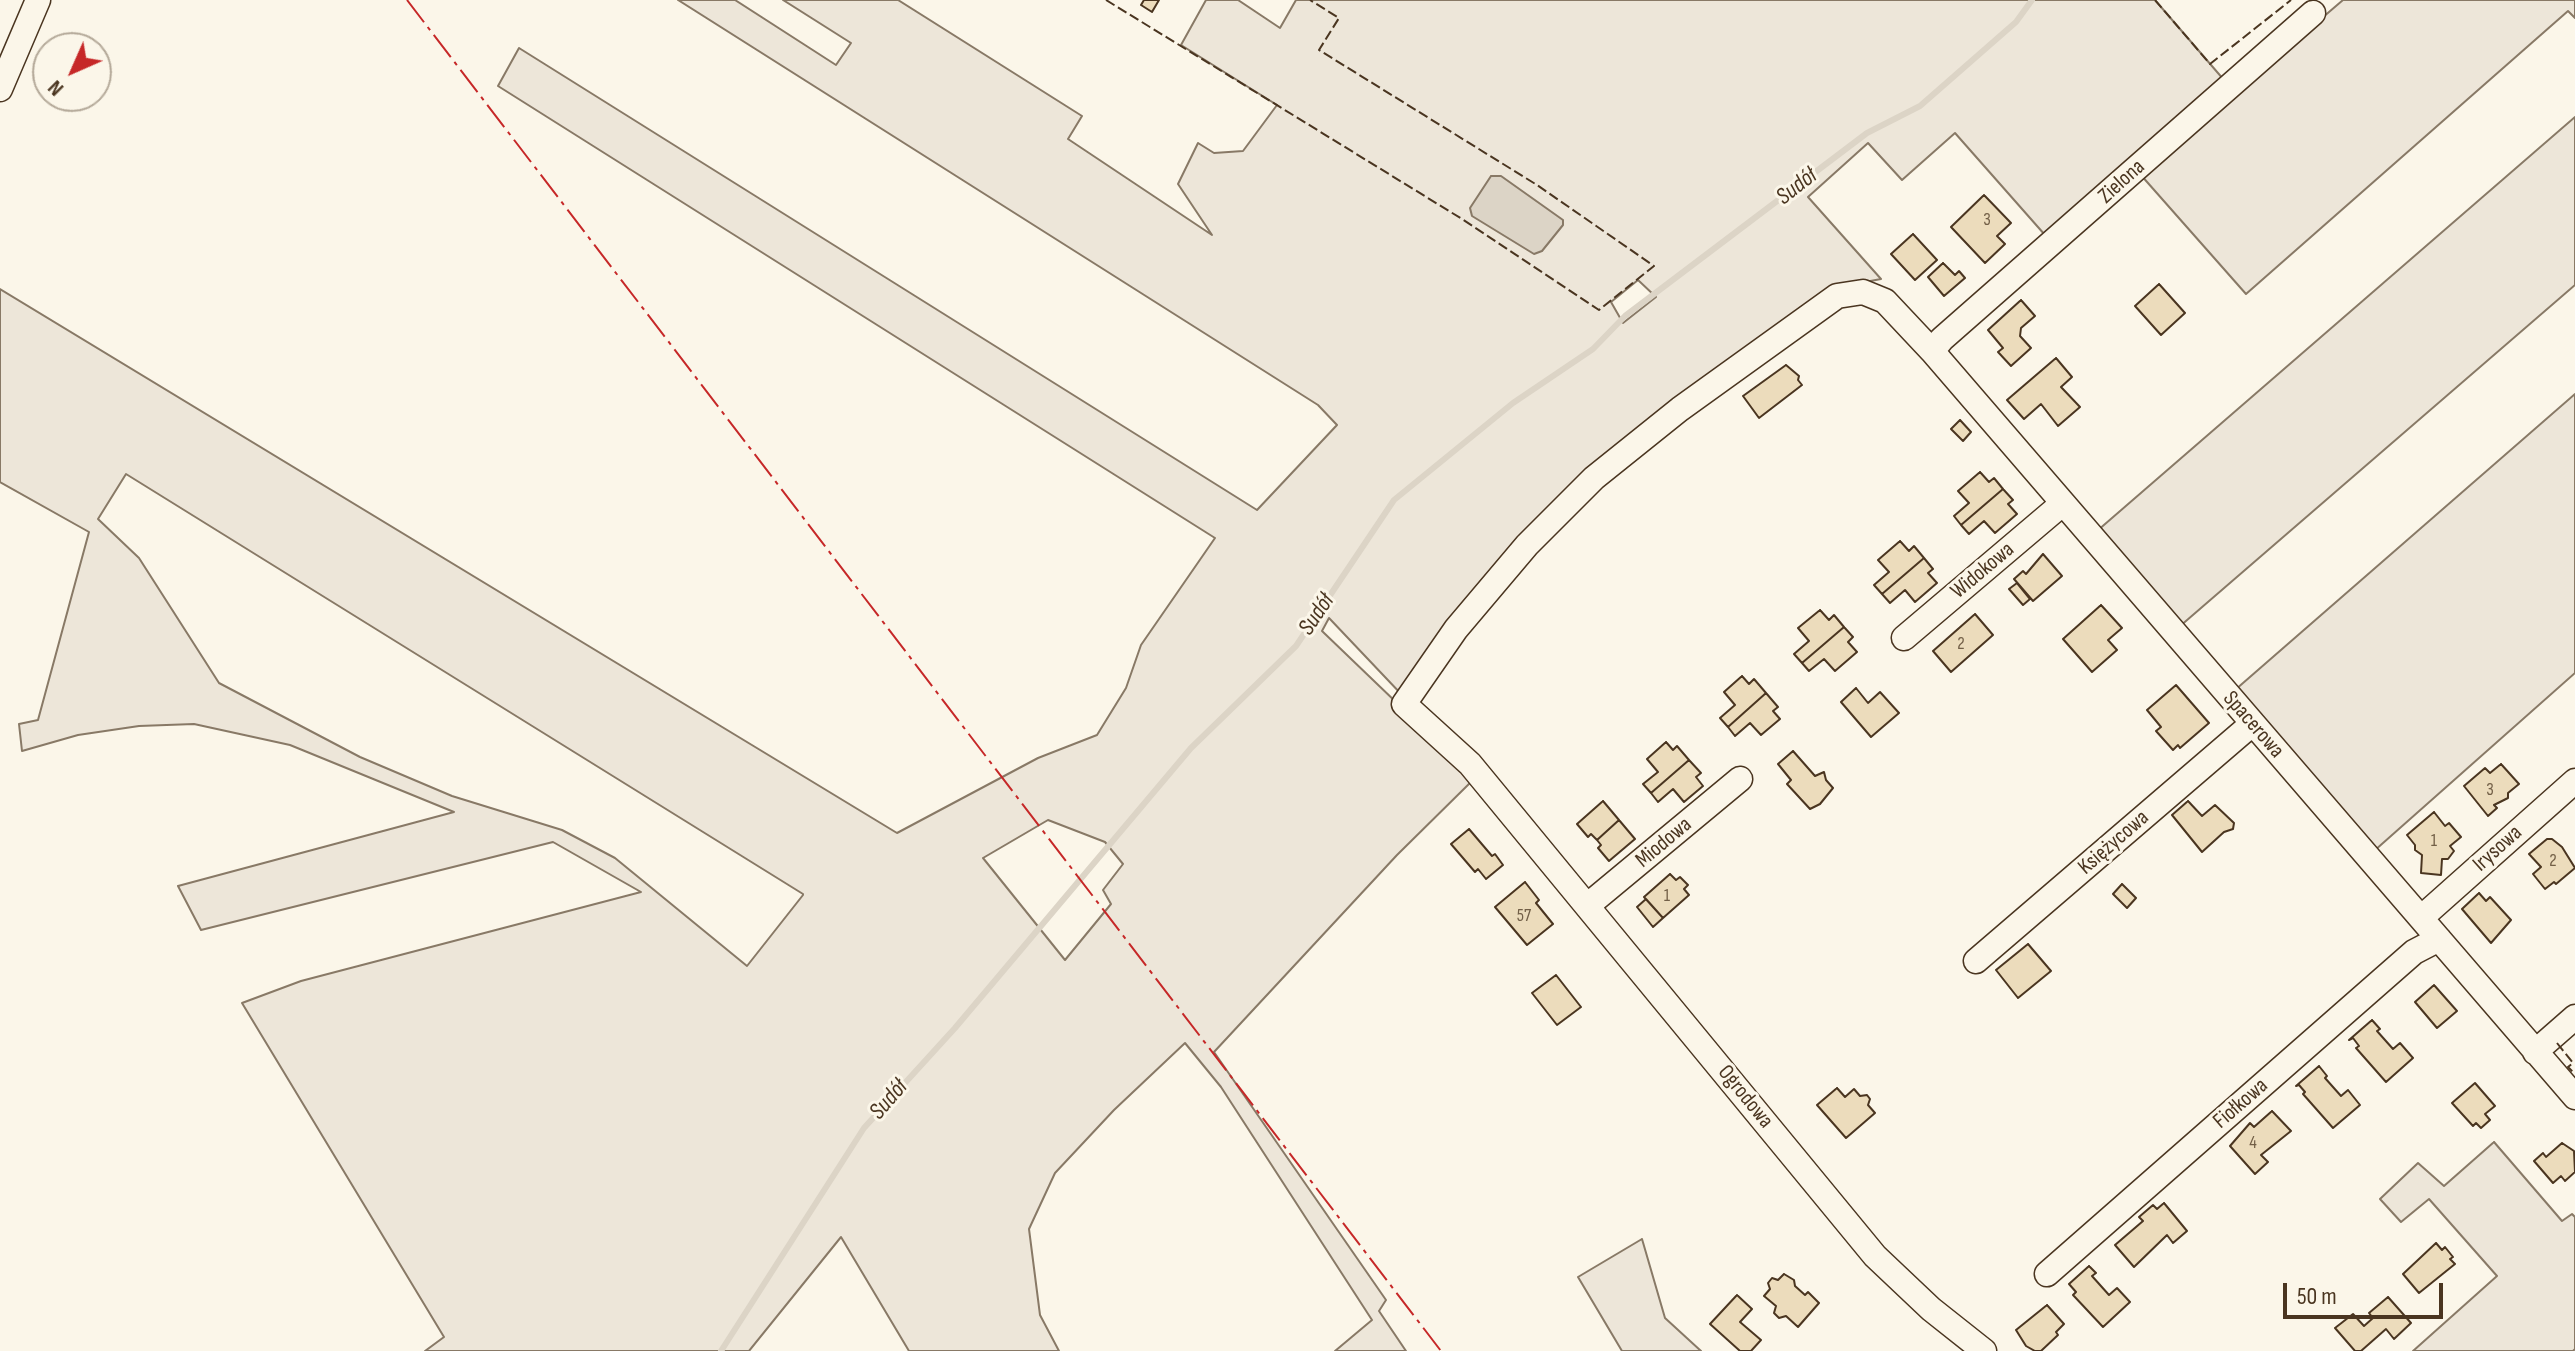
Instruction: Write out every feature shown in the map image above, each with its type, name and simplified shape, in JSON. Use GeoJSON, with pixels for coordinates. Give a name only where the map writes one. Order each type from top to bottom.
{"type":"FeatureCollection","features":[{"type":"Feature","properties":{"kind":"street"},"geometry":{"type":"LineString","coordinates":[[0,89],[38,0]]}},
{"type":"Feature","properties":{"kind":"street","name":"Zielona"},"geometry":{"type":"LineString","coordinates":[[1932,351],[2313,13]]}},
{"type":"Feature","properties":{"kind":"street","name":"Spacerowa"},"geometry":{"type":"LineString","coordinates":[[1521,826],[1470,764],[1404,704],[1456,629],[1527,545],[1594,478],[1680,409],[1837,296],[1863,292],[1885,301],[1932,351],[2575,1097]]}},
{"type":"Feature","properties":{"kind":"street","name":"Widokowa"},"geometry":{"type":"LineString","coordinates":[[1904,638],[2062,504]]}},
{"type":"Feature","properties":{"kind":"street","name":"Księżycowa"},"geometry":{"type":"LineString","coordinates":[[1976,961],[2252,724]]}},
{"type":"Feature","properties":{"kind":"street","name":"Miodowa"},"geometry":{"type":"LineString","coordinates":[[1587,906],[1740,779]]}},
{"type":"Feature","properties":{"kind":"street","name":"Irysowa"},"geometry":{"type":"LineString","coordinates":[[2421,918],[2575,781]]}},
{"type":"Feature","properties":{"kind":"street","name":"Ogrodowa"},"geometry":{"type":"LineString","coordinates":[[1521,826],[1875,1256],[1931,1309],[1984,1351]]}},
{"type":"Feature","properties":{"kind":"street","name":"Fiołkowa"},"geometry":{"type":"LineString","coordinates":[[2047,1274],[2414,952],[2439,939]]}},
{"type":"Feature","properties":{"kind":"street"},"geometry":{"type":"LineString","coordinates":[[2535,1052],[2575,1017]]}},
{"type":"Feature","properties":{"kind":"shaded area"},"geometry":{"type":"Polygon","coordinates":[[[678,0],[735,0],[836,65],[851,43],[783,0],[898,0],[1082,116],[1068,139],[1212,235],[1178,184],[1198,143],[1214,153],[1243,151],[1277,105],[1181,45],[1206,0],[1238,0],[1280,28],[1296,0],[2155,0],[2224,80],[2045,235],[1955,133],[1902,180],[1868,143],[1808,197],[1881,279],[1833,288],[1593,473],[1403,696],[1329,618],[1322,631],[1475,778],[1397,855],[1214,1052],[1386,1300],[1379,1311],[1406,1351],[1335,1351],[1372,1320],[1221,1087],[1185,1043],[1114,1110],[1055,1173],[1029,1229],[1040,1315],[1059,1351],[909,1351],[841,1237],[749,1351],[425,1351],[444,1337],[242,1003],[301,981],[641,892],[553,842],[201,930],[178,886],[454,812],[290,745],[194,724],[139,726],[78,735],[22,751],[19,724],[38,720],[89,532],[0,482],[0,289],[897,833],[1038,758],[1097,735],[1126,688],[1141,645],[1215,538],[498,86],[519,48],[1257,510],[1337,425],[1318,405],[678,0]],[[1638,280],[1611,302],[1623,323],[1656,297],[1638,280]],[[126,474],[98,519],[139,558],[219,683],[360,757],[452,796],[562,830],[615,858],[747,966],[803,895],[126,474]],[[1048,820],[983,858],[1065,960],[1111,904],[1103,890],[1123,864],[1105,842],[1048,820]]]}},
{"type":"Feature","properties":{"kind":"shaded area"},"geometry":{"type":"Polygon","coordinates":[[[2343,0],[2575,0],[2575,18],[2568,11],[2246,294],[2140,174],[2343,0]]]}},
{"type":"Feature","properties":{"kind":"shaded area"},"geometry":{"type":"Polygon","coordinates":[[[2575,117],[2575,285],[2179,627],[2097,531],[2575,117]]]}},
{"type":"Feature","properties":{"kind":"shaded area"},"geometry":{"type":"Polygon","coordinates":[[[1491,176],[1501,176],[1563,220],[1563,225],[1542,251],[1534,254],[1472,216],[1470,208],[1491,176]]]}},
{"type":"Feature","properties":{"kind":"shaded area"},"geometry":{"type":"Polygon","coordinates":[[[2575,394],[2575,673],[2374,851],[2235,690],[2575,394]]]}},
{"type":"Feature","properties":{"kind":"shaded area"},"geometry":{"type":"Polygon","coordinates":[[[2494,1142],[2562,1221],[2572,1214],[2575,1217],[2575,1349],[2413,1351],[2497,1276],[2429,1199],[2401,1222],[2380,1199],[2418,1163],[2444,1186],[2494,1142]]]}},
{"type":"Feature","properties":{"kind":"shaded area"},"geometry":{"type":"Polygon","coordinates":[[[1642,1239],[1665,1318],[1701,1351],[1622,1351],[1578,1277],[1642,1239]]]}},
{"type":"Feature","properties":{"kind":"building"},"geometry":{"type":"Polygon","coordinates":[[[1144,0],[1159,0],[1152,12],[1141,5],[1144,0]]]}},
{"type":"Feature","properties":{"kind":"building"},"geometry":{"type":"Polygon","coordinates":[[[1984,195],[2011,223],[1997,236],[2005,244],[1985,263],[1951,227],[1984,195]]]}},
{"type":"Feature","properties":{"kind":"building"},"geometry":{"type":"Polygon","coordinates":[[[1913,234],[1937,260],[1915,280],[1891,254],[1913,234]]]}},
{"type":"Feature","properties":{"kind":"building"},"geometry":{"type":"Polygon","coordinates":[[[1943,263],[1955,275],[1959,271],[1965,278],[1944,296],[1928,277],[1943,263]]]}},
{"type":"Feature","properties":{"kind":"building"},"geometry":{"type":"Polygon","coordinates":[[[2159,284],[2185,313],[2161,335],[2135,306],[2159,284]]]}},
{"type":"Feature","properties":{"kind":"building"},"geometry":{"type":"Polygon","coordinates":[[[2021,300],[2035,316],[2021,328],[2020,336],[2031,348],[2011,366],[1998,352],[2003,348],[1988,330],[2021,300]]]}},
{"type":"Feature","properties":{"kind":"building"},"geometry":{"type":"Polygon","coordinates":[[[2056,358],[2072,377],[2061,387],[2080,407],[2058,426],[2041,404],[2024,419],[2007,400],[2056,358]]]}},
{"type":"Feature","properties":{"kind":"building"},"geometry":{"type":"Polygon","coordinates":[[[1786,365],[1799,376],[1802,385],[1759,418],[1743,396],[1786,365]]]}},
{"type":"Feature","properties":{"kind":"building"},"geometry":{"type":"Polygon","coordinates":[[[1960,420],[1971,432],[1963,441],[1951,429],[1960,420]]]}},
{"type":"Feature","properties":{"kind":"building"},"geometry":{"type":"Polygon","coordinates":[[[1980,472],[1989,482],[1994,478],[2003,489],[1961,525],[1954,516],[1969,503],[1958,491],[1980,472]]]}},
{"type":"Feature","properties":{"kind":"building"},"geometry":{"type":"Polygon","coordinates":[[[2003,489],[2013,500],[2008,504],[2017,514],[1995,533],[1984,521],[1969,534],[1961,525],[2003,489]]]}},
{"type":"Feature","properties":{"kind":"building"},"geometry":{"type":"Polygon","coordinates":[[[1900,541],[1909,551],[1914,546],[1924,558],[1882,594],[1874,585],[1889,572],[1878,560],[1900,541]]]}},
{"type":"Feature","properties":{"kind":"building"},"geometry":{"type":"Polygon","coordinates":[[[2043,554],[2062,576],[2033,601],[2014,579],[2023,571],[2026,574],[2043,554]]]}},
{"type":"Feature","properties":{"kind":"building"},"geometry":{"type":"Polygon","coordinates":[[[1924,558],[1933,569],[1928,573],[1937,583],[1915,602],[1905,590],[1890,603],[1882,594],[1924,558]]]}},
{"type":"Feature","properties":{"kind":"building"},"geometry":{"type":"Polygon","coordinates":[[[2017,583],[2030,599],[2023,605],[2009,589],[2017,583]]]}},
{"type":"Feature","properties":{"kind":"building"},"geometry":{"type":"Polygon","coordinates":[[[2101,605],[2122,628],[2108,640],[2117,650],[2092,672],[2063,639],[2101,605]]]}},
{"type":"Feature","properties":{"kind":"building"},"geometry":{"type":"Polygon","coordinates":[[[1820,610],[1829,620],[1834,615],[1844,627],[1802,663],[1794,654],[1809,641],[1798,628],[1820,610]]]}},
{"type":"Feature","properties":{"kind":"building"},"geometry":{"type":"Polygon","coordinates":[[[1975,614],[1993,635],[1951,672],[1933,651],[1975,614]]]}},
{"type":"Feature","properties":{"kind":"building"},"geometry":{"type":"Polygon","coordinates":[[[1844,627],[1853,637],[1848,642],[1857,652],[1835,671],[1824,659],[1809,671],[1802,663],[1844,627]]]}},
{"type":"Feature","properties":{"kind":"building"},"geometry":{"type":"Polygon","coordinates":[[[1742,676],[1749,684],[1754,679],[1766,693],[1728,727],[1720,718],[1735,705],[1724,692],[1742,676]]]}},
{"type":"Feature","properties":{"kind":"building"},"geometry":{"type":"Polygon","coordinates":[[[2176,685],[2209,723],[2180,748],[2178,745],[2173,750],[2156,731],[2161,727],[2147,710],[2176,685]]]}},
{"type":"Feature","properties":{"kind":"building"},"geometry":{"type":"Polygon","coordinates":[[[1856,688],[1868,703],[1880,692],[1899,713],[1871,737],[1841,702],[1856,688]]]}},
{"type":"Feature","properties":{"kind":"building"},"geometry":{"type":"Polygon","coordinates":[[[1766,693],[1778,707],[1773,711],[1780,719],[1761,735],[1750,723],[1735,736],[1728,727],[1766,693]]]}},
{"type":"Feature","properties":{"kind":"building"},"geometry":{"type":"Polygon","coordinates":[[[1666,742],[1673,750],[1677,746],[1689,760],[1651,793],[1643,784],[1658,772],[1647,759],[1666,742]]]}},
{"type":"Feature","properties":{"kind":"building"},"geometry":{"type":"Polygon","coordinates":[[[1793,751],[1815,776],[1824,772],[1833,788],[1820,804],[1810,809],[1787,784],[1791,780],[1778,764],[1793,751]]]}},
{"type":"Feature","properties":{"kind":"building"},"geometry":{"type":"Polygon","coordinates":[[[1689,760],[1701,773],[1696,777],[1703,786],[1684,802],[1673,789],[1658,802],[1651,793],[1689,760]]]}},
{"type":"Feature","properties":{"kind":"building"},"geometry":{"type":"Polygon","coordinates":[[[2501,764],[2519,784],[2508,793],[2508,798],[2494,805],[2497,808],[2488,816],[2464,786],[2485,768],[2490,773],[2501,764]]]}},
{"type":"Feature","properties":{"kind":"building"},"geometry":{"type":"Polygon","coordinates":[[[1603,801],[1619,820],[1597,840],[1591,834],[1588,837],[1577,824],[1603,801]]]}},
{"type":"Feature","properties":{"kind":"building"},"geometry":{"type":"Polygon","coordinates":[[[2188,801],[2202,816],[2215,805],[2234,823],[2233,829],[2224,832],[2202,852],[2172,815],[2188,801]]]}},
{"type":"Feature","properties":{"kind":"building"},"geometry":{"type":"Polygon","coordinates":[[[2434,812],[2445,826],[2449,823],[2461,837],[2450,846],[2454,851],[2448,859],[2442,859],[2441,875],[2421,873],[2422,855],[2415,850],[2407,835],[2434,812]]]}},
{"type":"Feature","properties":{"kind":"building"},"geometry":{"type":"Polygon","coordinates":[[[1619,820],[1635,839],[1609,861],[1598,848],[1601,845],[1597,840],[1619,820]]]}},
{"type":"Feature","properties":{"kind":"building"},"geometry":{"type":"Polygon","coordinates":[[[1469,829],[1503,865],[1486,879],[1478,869],[1475,872],[1451,844],[1469,829]]]}},
{"type":"Feature","properties":{"kind":"building"},"geometry":{"type":"Polygon","coordinates":[[[2547,839],[2562,847],[2575,868],[2545,889],[2533,874],[2541,867],[2529,854],[2547,839]]]}},
{"type":"Feature","properties":{"kind":"building"},"geometry":{"type":"Polygon","coordinates":[[[1670,874],[1676,880],[1680,877],[1688,885],[1684,889],[1689,895],[1663,918],[1644,897],[1670,874]]]}},
{"type":"Feature","properties":{"kind":"building"},"geometry":{"type":"Polygon","coordinates":[[[1525,882],[1539,900],[1536,903],[1553,924],[1527,945],[1495,907],[1525,882]]]}},
{"type":"Feature","properties":{"kind":"building"},"geometry":{"type":"Polygon","coordinates":[[[2122,884],[2136,898],[2127,908],[2113,894],[2122,884]]]}},
{"type":"Feature","properties":{"kind":"building"},"geometry":{"type":"Polygon","coordinates":[[[2479,893],[2486,901],[2490,897],[2511,920],[2491,943],[2462,909],[2479,893]]]}},
{"type":"Feature","properties":{"kind":"building"},"geometry":{"type":"Polygon","coordinates":[[[1646,899],[1663,918],[1653,927],[1637,907],[1646,899]]]}},
{"type":"Feature","properties":{"kind":"building"},"geometry":{"type":"Polygon","coordinates":[[[2028,944],[2051,971],[2018,998],[1996,970],[2028,944]]]}},
{"type":"Feature","properties":{"kind":"building"},"geometry":{"type":"Polygon","coordinates":[[[1556,975],[1581,1007],[1557,1025],[1532,993],[1556,975]]]}},
{"type":"Feature","properties":{"kind":"building"},"geometry":{"type":"Polygon","coordinates":[[[2434,985],[2457,1011],[2437,1028],[2415,1002],[2434,985]]]}},
{"type":"Feature","properties":{"kind":"building"},"geometry":{"type":"Polygon","coordinates":[[[2372,1020],[2380,1029],[2377,1031],[2393,1049],[2400,1043],[2413,1058],[2386,1082],[2356,1048],[2359,1046],[2353,1038],[2349,1040],[2372,1020]]]}},
{"type":"Feature","properties":{"kind":"building"},"geometry":{"type":"Polygon","coordinates":[[[2319,1066],[2341,1096],[2348,1090],[2360,1105],[2333,1128],[2303,1094],[2305,1092],[2299,1085],[2296,1086],[2319,1066]]]}},
{"type":"Feature","properties":{"kind":"building"},"geometry":{"type":"Polygon","coordinates":[[[2475,1083],[2495,1106],[2485,1114],[2490,1120],[2481,1128],[2476,1123],[2473,1126],[2452,1103],[2475,1083]]]}},
{"type":"Feature","properties":{"kind":"building"},"geometry":{"type":"Polygon","coordinates":[[[1837,1088],[1845,1097],[1854,1089],[1860,1096],[1867,1095],[1870,1099],[1868,1105],[1875,1113],[1846,1138],[1817,1105],[1837,1088]]]}},
{"type":"Feature","properties":{"kind":"building"},"geometry":{"type":"Polygon","coordinates":[[[2272,1111],[2291,1131],[2261,1155],[2268,1162],[2255,1174],[2230,1146],[2250,1123],[2254,1127],[2272,1111]]]}},
{"type":"Feature","properties":{"kind":"building"},"geometry":{"type":"Polygon","coordinates":[[[2562,1143],[2574,1151],[2575,1172],[2565,1181],[2561,1176],[2553,1183],[2534,1161],[2543,1153],[2546,1157],[2562,1143]]]}},
{"type":"Feature","properties":{"kind":"building"},"geometry":{"type":"Polygon","coordinates":[[[2164,1203],[2187,1231],[2173,1243],[2167,1235],[2134,1267],[2115,1245],[2143,1221],[2139,1217],[2153,1205],[2157,1209],[2164,1203]]]}},
{"type":"Feature","properties":{"kind":"building"},"geometry":{"type":"Polygon","coordinates":[[[2436,1243],[2442,1250],[2445,1247],[2455,1264],[2419,1293],[2403,1274],[2436,1243]]]}},
{"type":"Feature","properties":{"kind":"building"},"geometry":{"type":"Polygon","coordinates":[[[2089,1266],[2096,1273],[2092,1276],[2109,1295],[2117,1288],[2130,1302],[2103,1327],[2073,1295],[2076,1292],[2069,1284],[2089,1266]]]}},
{"type":"Feature","properties":{"kind":"building"},"geometry":{"type":"Polygon","coordinates":[[[1784,1274],[1794,1280],[1795,1286],[1805,1295],[1808,1292],[1819,1303],[1798,1327],[1786,1316],[1779,1318],[1774,1313],[1776,1306],[1764,1296],[1770,1289],[1768,1283],[1772,1278],[1778,1280],[1784,1274]]]}},
{"type":"Feature","properties":{"kind":"building"},"geometry":{"type":"Polygon","coordinates":[[[1737,1295],[1752,1309],[1740,1322],[1761,1340],[1751,1351],[1740,1351],[1710,1324],[1737,1295]]]}},
{"type":"Feature","properties":{"kind":"building"},"geometry":{"type":"Polygon","coordinates":[[[2388,1297],[2411,1323],[2394,1339],[2386,1329],[2361,1351],[2355,1351],[2335,1328],[2353,1314],[2364,1326],[2373,1318],[2369,1313],[2388,1297]]]}},
{"type":"Feature","properties":{"kind":"building"},"geometry":{"type":"Polygon","coordinates":[[[2047,1305],[2064,1324],[2056,1332],[2058,1335],[2041,1351],[2035,1351],[2026,1346],[2016,1330],[2047,1305]]]}},
{"type":"Feature","properties":{"kind":"waterway","name":"Sudół"},"geometry":{"type":"LineString","coordinates":[[721,1351],[864,1128],[955,1028],[1191,748],[1296,646],[1394,500],[1513,403],[1593,349],[1625,316],[1867,133],[1920,106],[2016,22],[2032,0]]}},
{"type":"Feature","properties":{"kind":"fence"},"geometry":{"type":"LineString","coordinates":[[1106,0],[1462,219],[1599,310],[1654,266],[1537,185],[1319,50],[1339,18],[1310,0]]}},
{"type":"Feature","properties":{"kind":"fence"},"geometry":{"type":"LineString","coordinates":[[2155,0],[2210,64],[2291,0]]}},
{"type":"Feature","properties":{"kind":"fence"},"geometry":{"type":"LineString","coordinates":[[2557,1043],[2573,1063],[2568,1067],[2575,1074]]}},
{"type":"Feature","properties":{"kind":"power"},"geometry":{"type":"LineString","coordinates":[[407,0],[1441,1351]]}}]}
